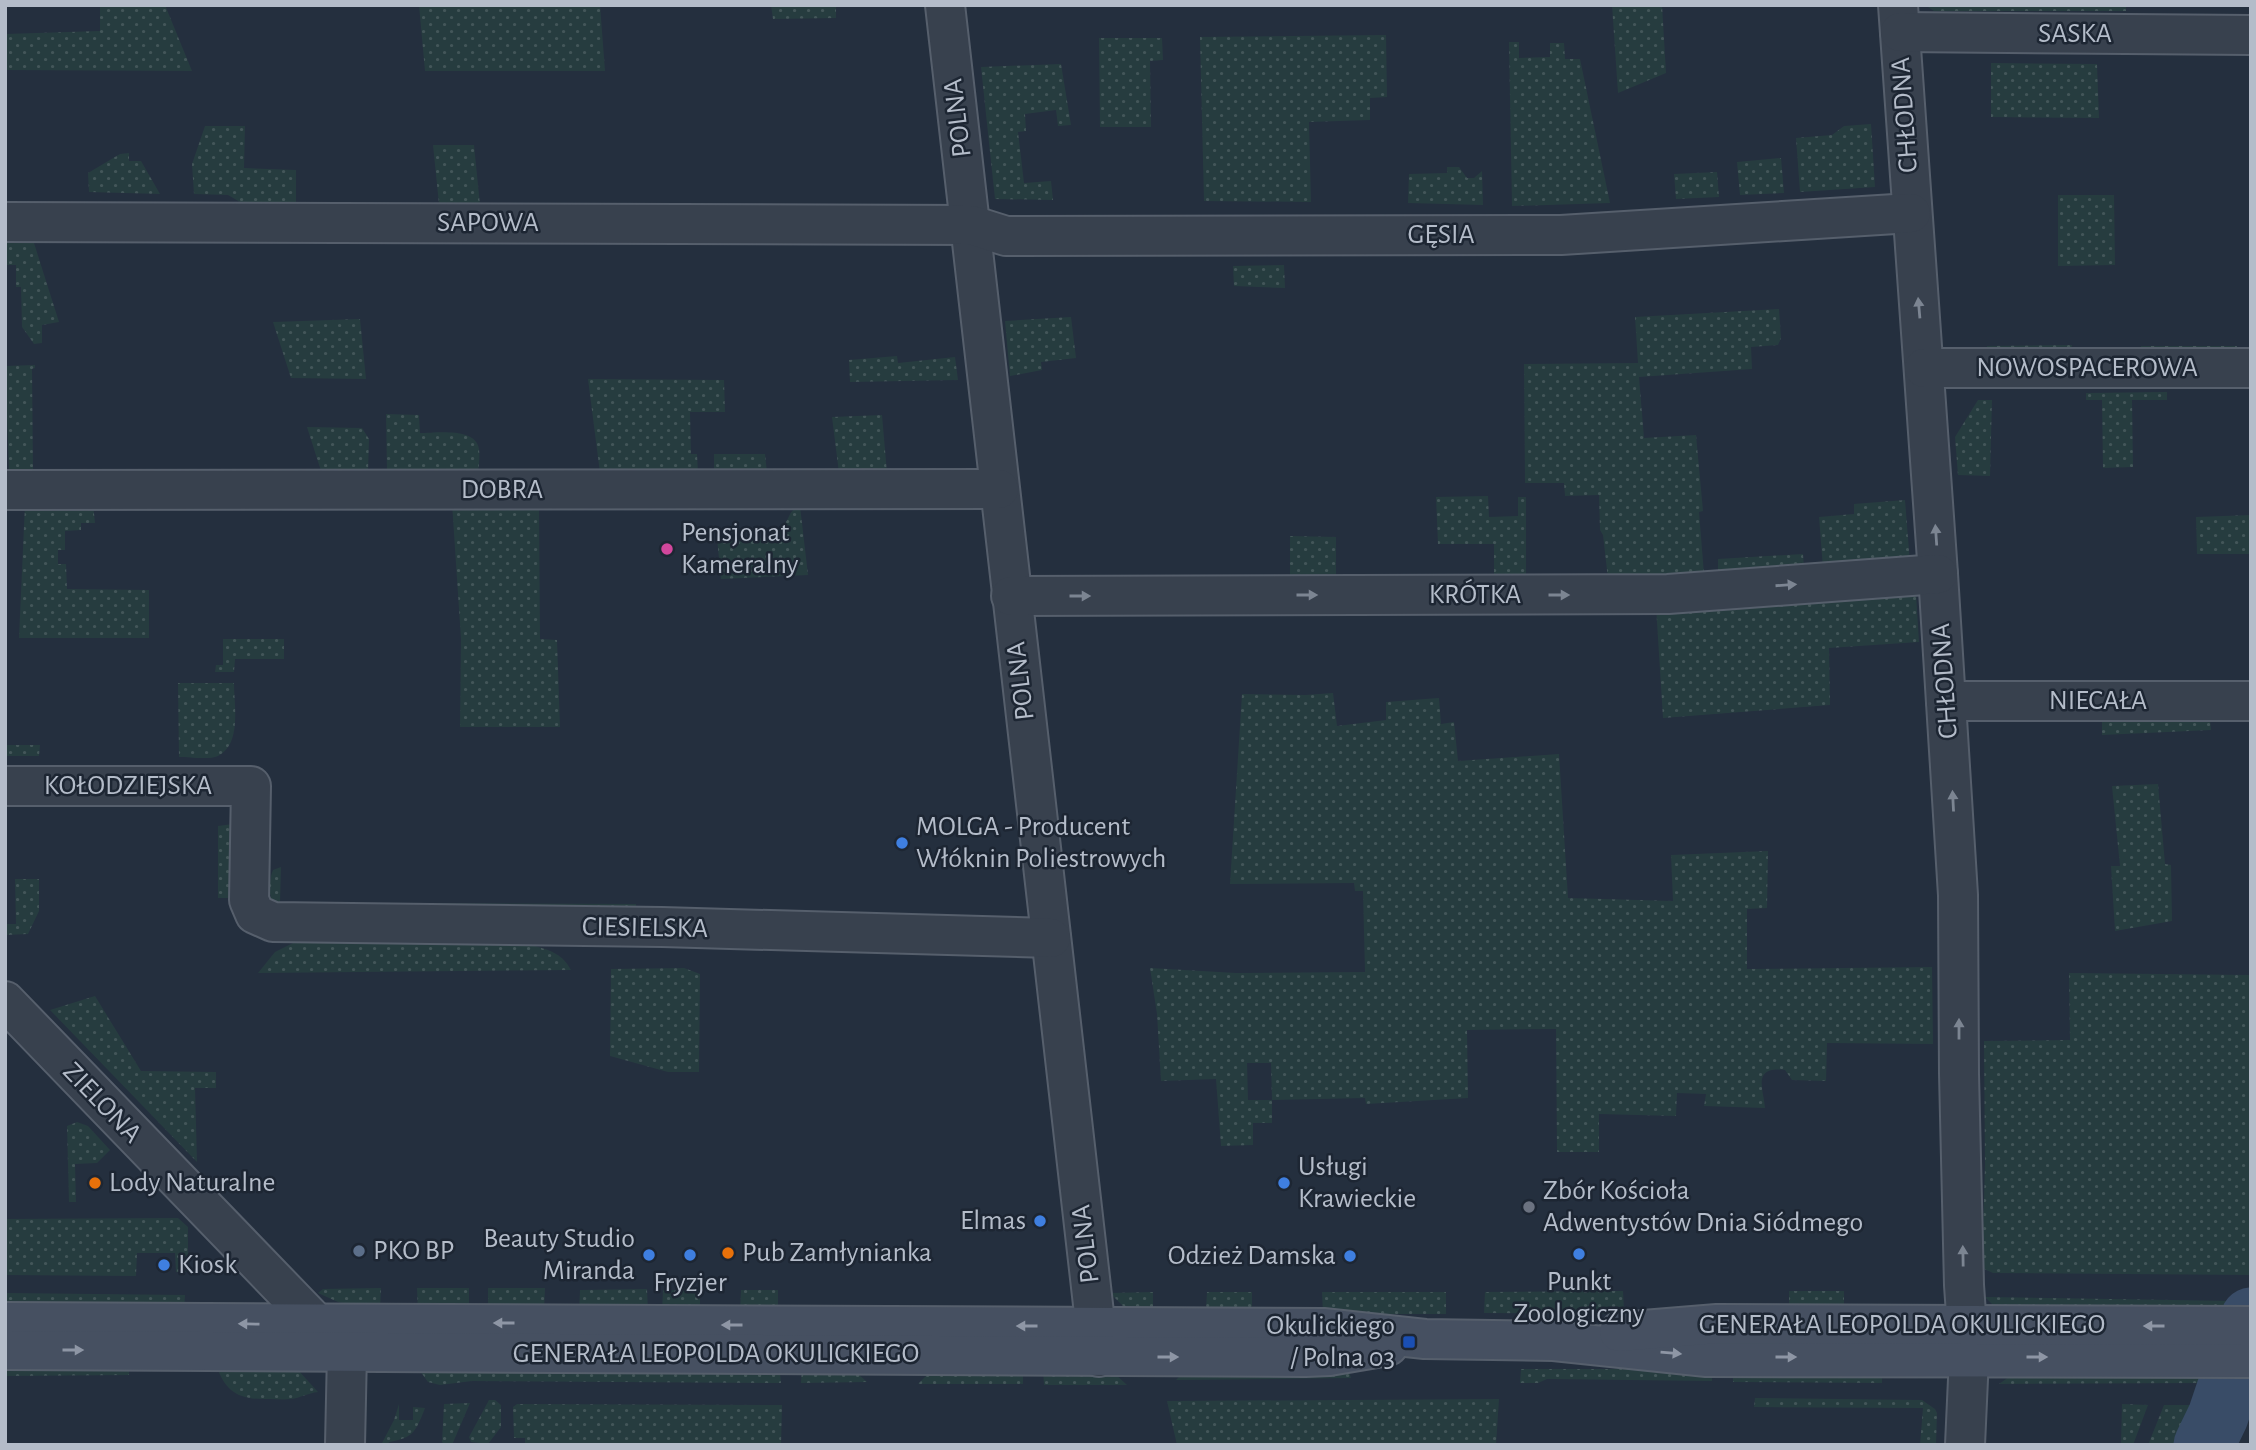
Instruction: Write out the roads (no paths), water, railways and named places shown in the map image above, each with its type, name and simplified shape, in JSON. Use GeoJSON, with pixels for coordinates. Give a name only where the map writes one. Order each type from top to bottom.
{"type":"FeatureCollection","features":[{"type":"Feature","properties":{"kind":"main road","name":"GENERAŁA LEOPOLDA OKULICKIEGO"},"geometry":{"type":"LineString","coordinates":[[5,1322],[317,1324],[1097,1341]]}},
{"type":"Feature","properties":{"kind":"main road","name":"GENERAŁA LEOPOLDA OKULICKIEGO"},"geometry":{"type":"LineString","coordinates":[[5,1350],[347,1352],[1097,1341],[1323,1328],[1425,1339],[1554,1341],[1707,1357],[1967,1341],[2234,1342]]}},
{"type":"Feature","properties":{"kind":"street","name":"POLNA"},"geometry":{"type":"LineString","coordinates":[[945,5],[1097,1341]]}},
{"type":"Feature","properties":{"kind":"street","name":"SASKA"},"geometry":{"type":"LineString","coordinates":[[1899,19],[2251,35]]}},
{"type":"Feature","properties":{"kind":"street","name":"CHŁODNA"},"geometry":{"type":"LineString","coordinates":[[1899,19],[1958,895],[1959,1074],[1967,1341],[1965,1445]]}},
{"type":"Feature","properties":{"kind":"street","name":"GĘSIA"},"geometry":{"type":"LineString","coordinates":[[971,225],[1006,236],[1561,235],[1911,213]]}},
{"type":"Feature","properties":{"kind":"street","name":"SAPOWA"},"geometry":{"type":"LineString","coordinates":[[5,222],[971,225]]}},
{"type":"Feature","properties":{"kind":"street","name":"NOWOSPACEROWA"},"geometry":{"type":"LineString","coordinates":[[1924,368],[2251,368]]}},
{"type":"Feature","properties":{"kind":"street","name":"DOBRA"},"geometry":{"type":"LineString","coordinates":[[5,490],[999,489]]}},
{"type":"Feature","properties":{"kind":"street","name":"KRÓTKA"},"geometry":{"type":"LineString","coordinates":[[1011,596],[1668,594],[1938,574]]}},
{"type":"Feature","properties":{"kind":"street","name":"NIECAŁA"},"geometry":{"type":"LineString","coordinates":[[1946,701],[2251,701]]}},
{"type":"Feature","properties":{"kind":"street","name":"KOŁODZIEJSKA"},"geometry":{"type":"LineString","coordinates":[[5,786],[251,786],[249,900]]}},
{"type":"Feature","properties":{"kind":"street","name":"CIESIELSKA"},"geometry":{"type":"LineString","coordinates":[[249,900],[255,914],[274,922],[662,927],[1051,938]]}},
{"type":"Feature","properties":{"kind":"street","name":"ZIELONA"},"geometry":{"type":"LineString","coordinates":[[5,1001],[347,1352]]}},
{"type":"Feature","properties":{"kind":"street"},"geometry":{"type":"LineString","coordinates":[[345,1445],[347,1352]]}},
{"type":"Feature","properties":{"kind":"water"},"geometry":{"type":"Polygon","coordinates":[[[2206,1405],[2234,1406],[2214,1445],[2196,1445],[2203,1431],[2206,1405]]]}},
{"type":"Feature","properties":{"kind":"waterway"},"geometry":{"type":"LineString","coordinates":[[2204,1445],[2218,1416],[2251,1318]]}},
{"type":"Feature","properties":{"kind":"place","name":"Pensjonat Kameralny"},"geometry":{"type":"Point","coordinates":[667,549]}},
{"type":"Feature","properties":{"kind":"place","name":"MOLGA - Producent Włóknin Poliestrowych"},"geometry":{"type":"Point","coordinates":[902,843]}},
{"type":"Feature","properties":{"kind":"place","name":"Lody Naturalne"},"geometry":{"type":"Point","coordinates":[95,1183]}},
{"type":"Feature","properties":{"kind":"place","name":"Usługi Krawieckie"},"geometry":{"type":"Point","coordinates":[1284,1183]}},
{"type":"Feature","properties":{"kind":"place","name":"Zbór Kościoła Adwentystów Dnia Siódmego"},"geometry":{"type":"Point","coordinates":[1529,1207]}},
{"type":"Feature","properties":{"kind":"place","name":"Elmas"},"geometry":{"type":"Point","coordinates":[1040,1221]}},
{"type":"Feature","properties":{"kind":"place","name":"PKO BP"},"geometry":{"type":"Point","coordinates":[359,1251]}},
{"type":"Feature","properties":{"kind":"place","name":"Pub Zamłynianka"},"geometry":{"type":"Point","coordinates":[728,1253]}},
{"type":"Feature","properties":{"kind":"place","name":"Punkt Zoologiczny"},"geometry":{"type":"Point","coordinates":[1579,1254]}},
{"type":"Feature","properties":{"kind":"place","name":"Beauty Studio Miranda"},"geometry":{"type":"Point","coordinates":[649,1255]}},
{"type":"Feature","properties":{"kind":"place","name":"Fryzjer"},"geometry":{"type":"Point","coordinates":[690,1255]}},
{"type":"Feature","properties":{"kind":"place","name":"Odzież Damska"},"geometry":{"type":"Point","coordinates":[1350,1256]}},
{"type":"Feature","properties":{"kind":"place","name":"Kiosk"},"geometry":{"type":"Point","coordinates":[164,1265]}},
{"type":"Feature","properties":{"kind":"place","name":"Okulickiego / Polna 03"},"geometry":{"type":"Point","coordinates":[1409,1342]}}]}
